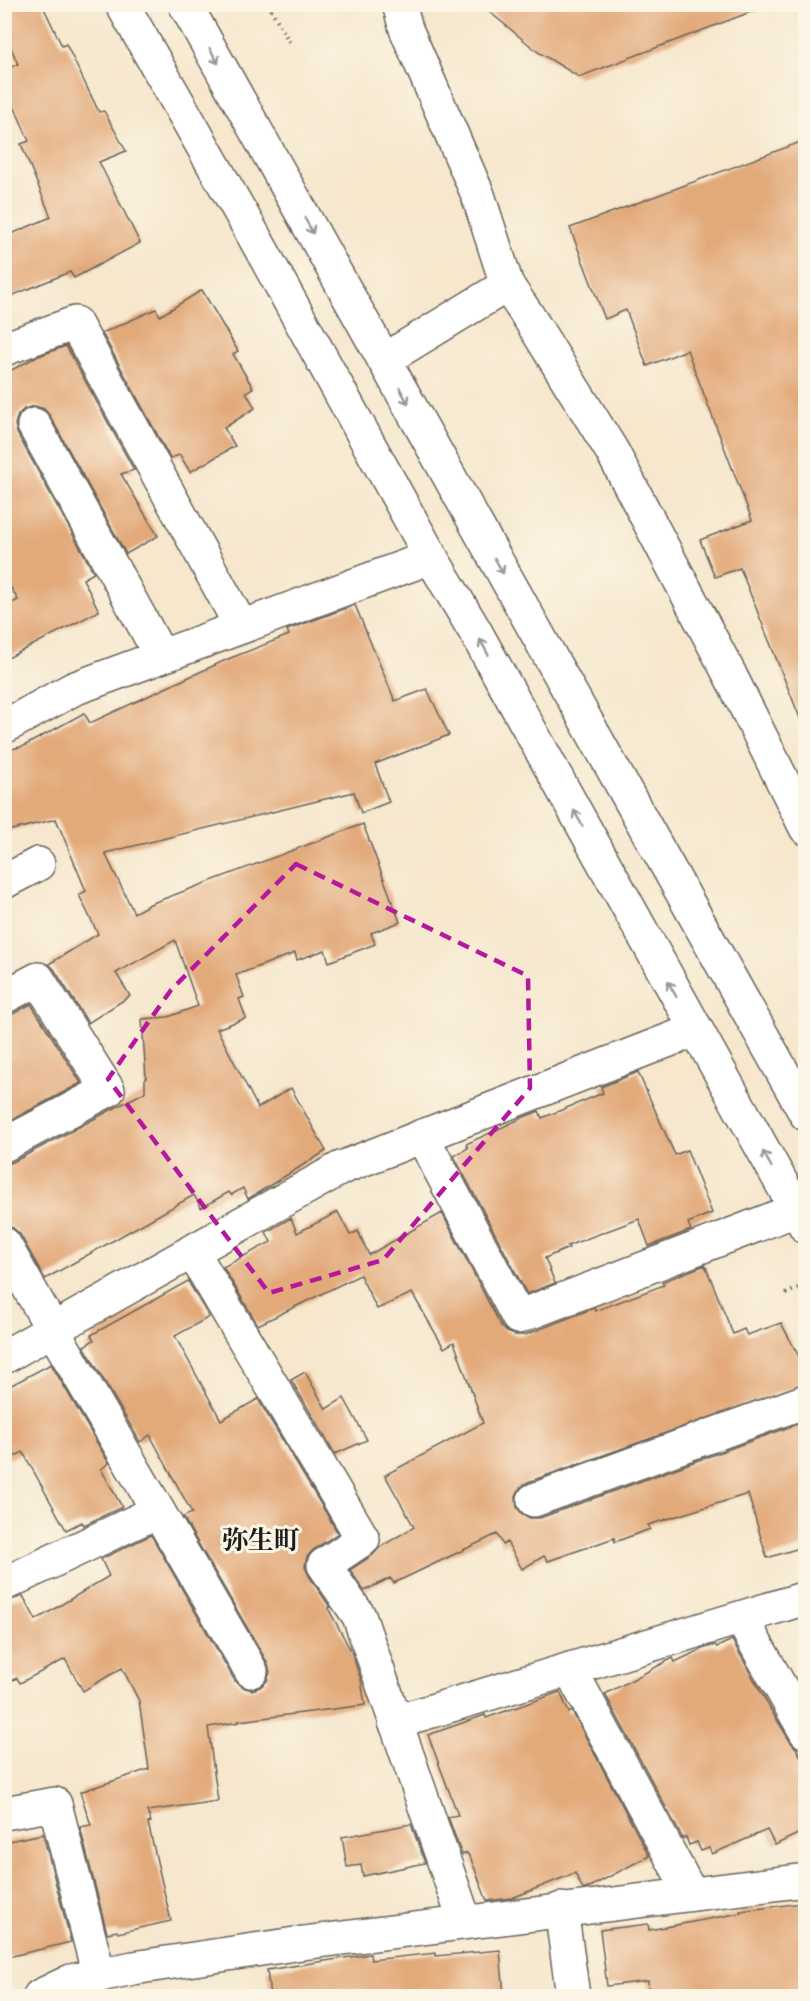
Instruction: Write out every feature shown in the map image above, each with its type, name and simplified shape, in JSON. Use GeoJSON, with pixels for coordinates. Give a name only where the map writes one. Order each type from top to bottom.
{"type":"FeatureCollection","features":[{"type":"Feature","properties":{"kind":"street"},"geometry":{"type":"LineString","coordinates":[[122,4],[255,238],[431,557],[475,631],[801,1218],[518,1317],[422,1136]]}},
{"type":"Feature","properties":{"kind":"street"},"geometry":{"type":"LineString","coordinates":[[185,4],[806,1114]]}},
{"type":"Feature","properties":{"kind":"street"},"geometry":{"type":"LineString","coordinates":[[399,4],[406,29],[478,195],[507,285],[531,319],[612,451],[730,675],[806,828]]}},
{"type":"Feature","properties":{"kind":"street"},"geometry":{"type":"LineString","coordinates":[[384,360],[507,285]]}},
{"type":"Feature","properties":{"kind":"street"},"geometry":{"type":"LineString","coordinates":[[4,350],[75,323],[241,626]]}},
{"type":"Feature","properties":{"kind":"street"},"geometry":{"type":"LineString","coordinates":[[34,425],[161,656]]}},
{"type":"Feature","properties":{"kind":"street"},"geometry":{"type":"LineString","coordinates":[[4,727],[73,689],[431,557]]}},
{"type":"Feature","properties":{"kind":"street"},"geometry":{"type":"LineString","coordinates":[[4,882],[38,864]]}},
{"type":"Feature","properties":{"kind":"street"},"geometry":{"type":"LineString","coordinates":[[4,997],[38,979],[108,1090],[4,1145]]}},
{"type":"Feature","properties":{"kind":"street"},"geometry":{"type":"LineString","coordinates":[[4,1357],[341,1168],[695,1030]]}},
{"type":"Feature","properties":{"kind":"street"},"geometry":{"type":"LineString","coordinates":[[4,1244],[251,1671]]}},
{"type":"Feature","properties":{"kind":"street"},"geometry":{"type":"LineString","coordinates":[[192,1251],[363,1539],[324,1565],[359,1616],[465,1922]]}},
{"type":"Feature","properties":{"kind":"street"},"geometry":{"type":"LineString","coordinates":[[534,1500],[806,1401]]}},
{"type":"Feature","properties":{"kind":"street"},"geometry":{"type":"LineString","coordinates":[[4,1584],[158,1511]]}},
{"type":"Feature","properties":{"kind":"street"},"geometry":{"type":"LineString","coordinates":[[395,1722],[806,1598]]}},
{"type":"Feature","properties":{"kind":"street"},"geometry":{"type":"LineString","coordinates":[[741,1618],[806,1731]]}},
{"type":"Feature","properties":{"kind":"street"},"geometry":{"type":"LineString","coordinates":[[570,1669],[691,1894]]}},
{"type":"Feature","properties":{"kind":"street"},"geometry":{"type":"LineString","coordinates":[[4,1813],[55,1804],[99,1976]]}},
{"type":"Feature","properties":{"kind":"street"},"geometry":{"type":"LineString","coordinates":[[40,1996],[71,1981],[133,1968],[272,1947],[561,1909],[806,1880]]}},
{"type":"Feature","properties":{"kind":"street"},"geometry":{"type":"LineString","coordinates":[[561,1909],[573,1996]]}},
{"type":"Feature","properties":{"kind":"path"},"geometry":{"type":"LineString","coordinates":[[268,4],[291,45]]}},
{"type":"Feature","properties":{"kind":"path"},"geometry":{"type":"LineString","coordinates":[[786,1294],[806,1284]]}},
{"type":"Feature","properties":{"kind":"highlighted area"},"geometry":{"type":"Polygon","coordinates":[[[296,864],[528,976],[530,1088],[383,1260],[269,1293],[108,1079],[171,990],[296,864]]]}},
{"type":"Feature","properties":{"kind":"building"},"geometry":{"type":"Polygon","coordinates":[[[4,4],[42,4],[62,46],[66,44],[99,112],[104,111],[126,151],[99,162],[140,243],[74,278],[70,272],[4,299],[4,237],[51,217],[21,144],[29,141],[4,82],[4,70],[18,64],[4,32],[4,4]]]}},
{"type":"Feature","properties":{"kind":"building"},"geometry":{"type":"Polygon","coordinates":[[[480,4],[764,4],[764,7],[579,77],[538,52],[480,4]]]}},
{"type":"Feature","properties":{"kind":"building"},"geometry":{"type":"Polygon","coordinates":[[[806,140],[806,727],[804,728],[740,568],[715,577],[700,540],[752,520],[687,350],[647,366],[626,310],[605,319],[570,228],[806,140]]]}},
{"type":"Feature","properties":{"kind":"building"},"geometry":{"type":"Polygon","coordinates":[[[202,290],[238,351],[233,354],[253,388],[246,392],[255,408],[224,428],[235,446],[190,472],[180,455],[170,458],[102,333],[156,309],[160,316],[202,290]]]}},
{"type":"Feature","properties":{"kind":"building"},"geometry":{"type":"Polygon","coordinates":[[[66,346],[134,470],[121,474],[158,536],[126,554],[50,416],[44,409],[35,406],[24,409],[18,415],[15,424],[17,433],[94,573],[83,579],[99,611],[4,660],[4,607],[18,600],[4,576],[4,374],[36,357],[66,346]]]}},
{"type":"Feature","properties":{"kind":"building"},"geometry":{"type":"Polygon","coordinates":[[[355,605],[395,701],[427,689],[449,735],[375,764],[389,802],[361,813],[354,792],[105,853],[134,913],[150,904],[363,824],[400,922],[371,933],[375,944],[329,962],[325,950],[297,960],[295,953],[236,975],[244,997],[239,999],[246,1018],[217,1029],[258,1108],[291,1088],[326,1151],[248,1199],[243,1188],[231,1195],[229,1192],[201,1208],[194,1195],[45,1279],[20,1234],[4,1225],[4,1164],[13,1162],[145,1092],[142,1019],[168,1017],[198,1006],[175,940],[116,973],[130,996],[88,1023],[49,964],[98,934],[79,895],[86,891],[56,819],[4,832],[4,751],[24,746],[84,713],[90,723],[228,659],[289,635],[287,630],[355,605]]]}},
{"type":"Feature","properties":{"kind":"building"},"geometry":{"type":"Polygon","coordinates":[[[31,1004],[81,1083],[4,1124],[4,1016],[13,1014],[31,1004]]]}},
{"type":"Feature","properties":{"kind":"building"},"geometry":{"type":"Polygon","coordinates":[[[638,1072],[675,1155],[687,1150],[712,1213],[688,1223],[691,1230],[649,1246],[639,1219],[567,1246],[569,1248],[545,1258],[555,1283],[527,1294],[454,1156],[468,1148],[466,1144],[522,1118],[539,1111],[542,1118],[603,1093],[601,1087],[638,1072]]]}},
{"type":"Feature","properties":{"kind":"building"},"geometry":{"type":"Polygon","coordinates":[[[338,1212],[350,1235],[358,1231],[369,1255],[442,1213],[501,1326],[507,1332],[515,1335],[525,1335],[594,1308],[595,1311],[664,1285],[662,1282],[705,1265],[733,1334],[744,1329],[747,1335],[781,1323],[806,1370],[806,1383],[528,1482],[520,1488],[516,1496],[517,1507],[522,1514],[530,1518],[540,1518],[806,1421],[806,1546],[767,1558],[748,1494],[648,1525],[650,1529],[615,1542],[614,1538],[548,1561],[544,1556],[522,1569],[507,1542],[503,1545],[497,1534],[394,1583],[390,1578],[364,1591],[350,1570],[373,1555],[380,1547],[414,1527],[385,1475],[483,1423],[454,1342],[444,1348],[412,1293],[377,1309],[360,1275],[258,1325],[223,1267],[271,1242],[266,1232],[291,1218],[297,1233],[338,1212]]]}},
{"type":"Feature","properties":{"kind":"building"},"geometry":{"type":"Polygon","coordinates":[[[188,1281],[209,1317],[175,1336],[221,1420],[258,1399],[338,1533],[313,1550],[307,1557],[305,1567],[330,1607],[328,1608],[351,1651],[361,1680],[365,1705],[208,1727],[218,1801],[147,1811],[171,1921],[118,1933],[117,1931],[107,1933],[80,1827],[91,1825],[80,1792],[149,1769],[139,1701],[122,1668],[83,1691],[65,1659],[20,1683],[17,1678],[4,1684],[4,1602],[23,1596],[36,1620],[109,1576],[101,1559],[151,1535],[235,1681],[242,1687],[252,1690],[267,1681],[270,1672],[267,1662],[183,1517],[192,1513],[150,1435],[140,1442],[84,1346],[94,1340],[91,1335],[188,1281]]]}},
{"type":"Feature","properties":{"kind":"building"},"geometry":{"type":"Polygon","coordinates":[[[51,1364],[109,1463],[101,1469],[122,1507],[84,1525],[82,1522],[66,1530],[23,1452],[4,1462],[4,1389],[51,1364]]]}},
{"type":"Feature","properties":{"kind":"building"},"geometry":{"type":"Polygon","coordinates":[[[305,1372],[326,1409],[344,1398],[367,1440],[335,1454],[291,1380],[305,1372]]]}},
{"type":"Feature","properties":{"kind":"building"},"geometry":{"type":"Polygon","coordinates":[[[732,1640],[771,1710],[806,1766],[806,1830],[775,1845],[767,1830],[712,1854],[709,1848],[701,1851],[697,1842],[689,1845],[686,1837],[683,1839],[605,1694],[673,1658],[675,1662],[702,1649],[715,1645],[717,1647],[732,1640]]]}},
{"type":"Feature","properties":{"kind":"building"},"geometry":{"type":"Polygon","coordinates":[[[560,1692],[569,1713],[572,1711],[649,1856],[586,1889],[583,1889],[575,1873],[512,1898],[487,1901],[471,1859],[467,1853],[462,1855],[448,1817],[458,1815],[428,1735],[485,1715],[486,1718],[560,1692]]]}},
{"type":"Feature","properties":{"kind":"building"},"geometry":{"type":"Polygon","coordinates":[[[411,1824],[425,1863],[363,1876],[361,1865],[347,1867],[342,1837],[411,1824]]]}},
{"type":"Feature","properties":{"kind":"building"},"geometry":{"type":"Polygon","coordinates":[[[43,1834],[71,1942],[4,1958],[4,1924],[10,1923],[4,1896],[4,1842],[43,1834]]]}},
{"type":"Feature","properties":{"kind":"building"},"geometry":{"type":"Polygon","coordinates":[[[801,1903],[806,1933],[806,1996],[649,1996],[648,1981],[607,1986],[600,1930],[648,1924],[649,1930],[741,1913],[740,1911],[801,1903]]]}},
{"type":"Feature","properties":{"kind":"building"},"geometry":{"type":"Polygon","coordinates":[[[500,1950],[504,1996],[270,1996],[267,1970],[370,1954],[371,1960],[436,1953],[436,1956],[500,1950]]]}},
{"type":"Feature","properties":{"kind":"district","name":"弥生町"},"geometry":{"type":"Point","coordinates":[261,1542]}}]}
